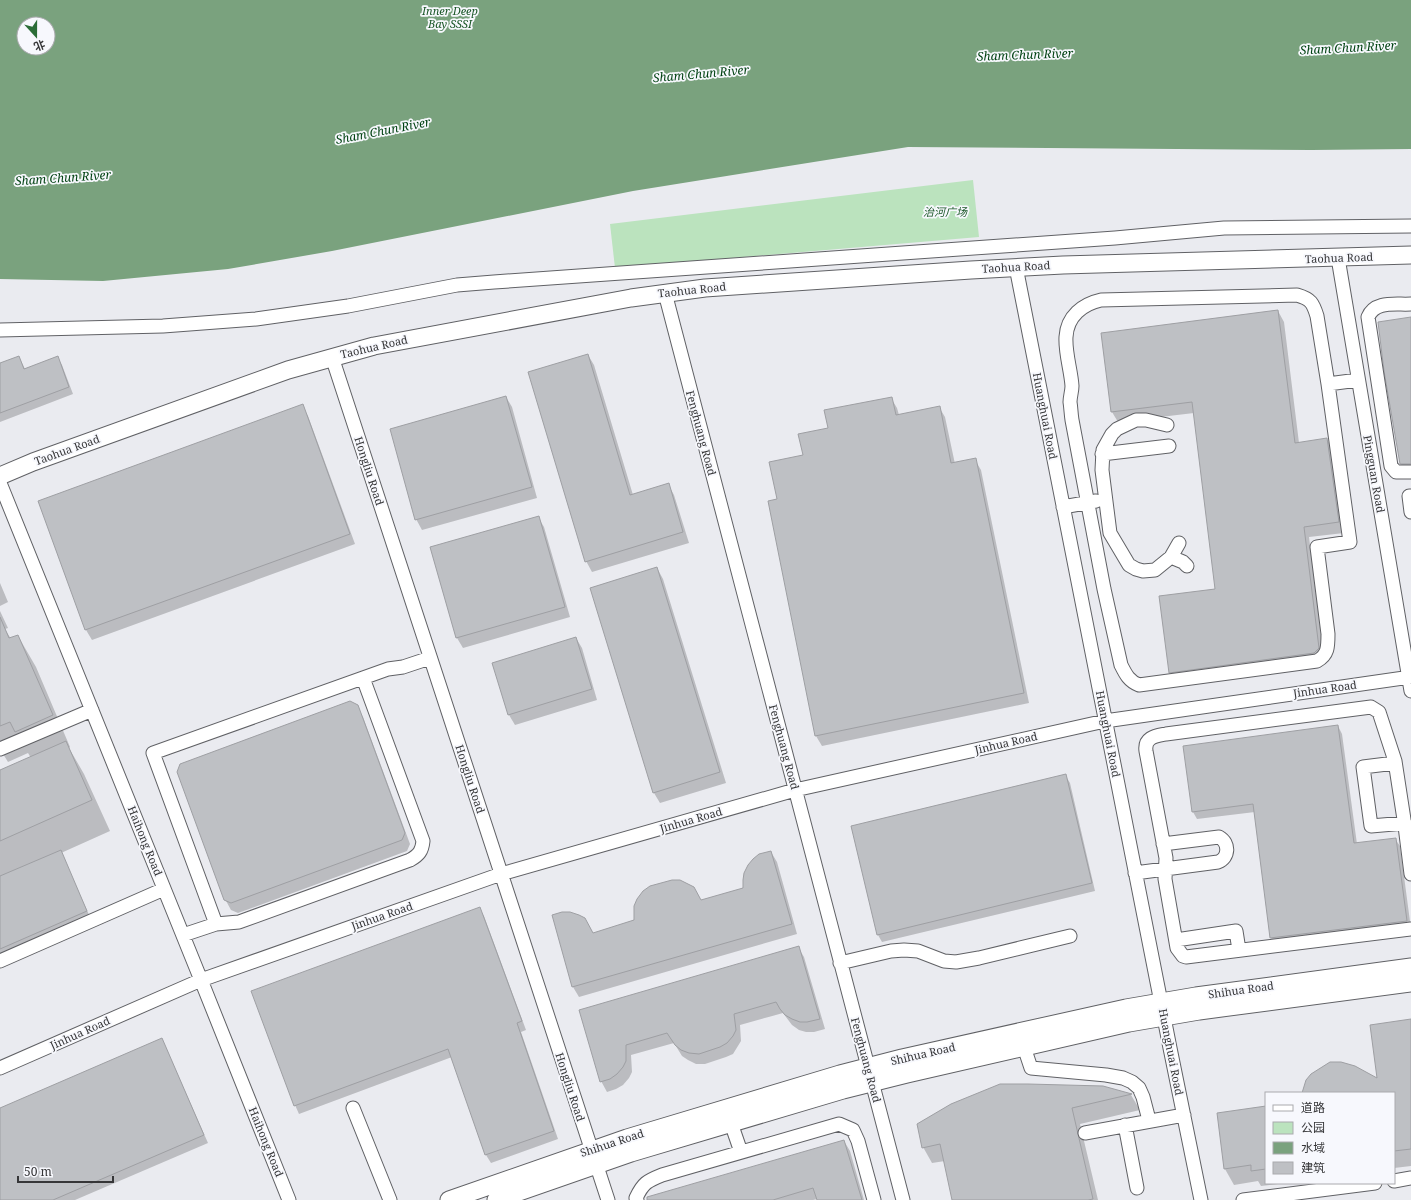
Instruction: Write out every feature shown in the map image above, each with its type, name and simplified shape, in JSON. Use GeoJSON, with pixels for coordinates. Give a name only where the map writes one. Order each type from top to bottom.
{"type":"FeatureCollection","features":[{"type":"Feature","properties":{"kind":"main road","name":"Taohua Road"},"geometry":{"type":"LineString","coordinates":[[0,476],[33,462],[288,370],[332,357],[374,346],[623,299],[705,288],[1016,267],[1411,255]]}},
{"type":"Feature","properties":{"kind":"main road","name":"Shihua Road"},"geometry":{"type":"LineString","coordinates":[[496,1200],[650,1131],[840,1074],[870,1075],[1024,1047],[1129,1023],[1196,996],[1411,967]]}},
{"type":"Feature","properties":{"kind":"main road","name":"Shihua Road"},"geometry":{"type":"LineString","coordinates":[[449,1200],[594,1157],[631,1153],[731,1123],[870,1075],[1118,1010],[1162,1009],[1199,1011],[1411,983]]}},
{"type":"Feature","properties":{"kind":"street"},"geometry":{"type":"LineString","coordinates":[[0,330],[163,326],[256,319],[348,306],[457,285],[502,281],[1107,238],[1224,228],[1411,226]]}},
{"type":"Feature","properties":{"kind":"street","name":"Pingguan Road"},"geometry":{"type":"LineString","coordinates":[[1338,258],[1410,677],[1411,691]]}},
{"type":"Feature","properties":{"kind":"street","name":"Huanghuai Road"},"geometry":{"type":"LineString","coordinates":[[1016,267],[1062,507],[1201,1200]]}},
{"type":"Feature","properties":{"kind":"street","name":"Fenghuang Road"},"geometry":{"type":"LineString","coordinates":[[665,293],[903,1200]]}},
{"type":"Feature","properties":{"kind":"street"},"geometry":{"type":"LineString","coordinates":[[1297,294],[1310,300],[1314,307],[1317,316],[1328,384],[1350,542],[1317,547],[1328,640],[1323,658],[1316,661],[1139,686],[1133,683],[1126,676],[1122,665],[1104,589],[1072,420],[1070,402],[1072,387],[1066,336],[1068,325],[1074,315],[1083,306],[1091,302],[1109,300],[1297,294]]}},
{"type":"Feature","properties":{"kind":"street"},"geometry":{"type":"LineString","coordinates":[[1411,304],[1380,305],[1370,312],[1368,317],[1391,466],[1396,472],[1411,472]]}},
{"type":"Feature","properties":{"kind":"street","name":"Hongliu Road"},"geometry":{"type":"LineString","coordinates":[[332,357],[608,1200]]}},
{"type":"Feature","properties":{"kind":"street"},"geometry":{"type":"LineString","coordinates":[[1328,384],[1358,380]]}},
{"type":"Feature","properties":{"kind":"street"},"geometry":{"type":"LineString","coordinates":[[1167,426],[1146,420],[1136,420],[1127,423],[1118,429],[1112,434],[1105,446],[1102,454],[1102,470],[1110,533],[1129,565],[1143,571],[1155,570],[1171,557],[1179,543]]}},
{"type":"Feature","properties":{"kind":"street"},"geometry":{"type":"LineString","coordinates":[[1102,454],[1169,446]]}},
{"type":"Feature","properties":{"kind":"street","name":"Haihong Road"},"geometry":{"type":"LineString","coordinates":[[0,483],[289,1200]]}},
{"type":"Feature","properties":{"kind":"street"},"geometry":{"type":"LineString","coordinates":[[1411,496],[1408,496],[1411,512]]}},
{"type":"Feature","properties":{"kind":"street"},"geometry":{"type":"LineString","coordinates":[[1062,507],[1105,499]]}},
{"type":"Feature","properties":{"kind":"street"},"geometry":{"type":"LineString","coordinates":[[1171,557],[1188,566]]}},
{"type":"Feature","properties":{"kind":"street"},"geometry":{"type":"LineString","coordinates":[[216,924],[154,753],[388,669],[403,667],[430,658]]}},
{"type":"Feature","properties":{"kind":"street","name":"Jinhua Road"},"geometry":{"type":"LineString","coordinates":[[0,1068],[201,980],[501,874],[795,790],[1105,721],[1410,677]]}},
{"type":"Feature","properties":{"kind":"street"},"geometry":{"type":"LineString","coordinates":[[183,935],[216,924],[247,920],[410,860],[418,856],[423,849],[423,841],[363,678]]}},
{"type":"Feature","properties":{"kind":"street"},"geometry":{"type":"LineString","coordinates":[[1411,874],[1405,823],[1395,763],[1379,712],[1371,707],[1166,734],[1148,740],[1145,747],[1166,858],[1165,879],[1176,940],[1179,951],[1183,956],[1186,957],[1411,929]]}},
{"type":"Feature","properties":{"kind":"street"},"geometry":{"type":"LineString","coordinates":[[0,749],[92,710]]}},
{"type":"Feature","properties":{"kind":"street"},"geometry":{"type":"LineString","coordinates":[[1395,763],[1363,767],[1371,826],[1405,823]]}},
{"type":"Feature","properties":{"kind":"street"},"geometry":{"type":"LineString","coordinates":[[1135,872],[1218,862],[1225,858],[1227,849],[1223,839],[1219,837],[1163,844]]}},
{"type":"Feature","properties":{"kind":"street"},"geometry":{"type":"LineString","coordinates":[[0,961],[164,889]]}},
{"type":"Feature","properties":{"kind":"street"},"geometry":{"type":"LineString","coordinates":[[1176,940],[1236,931],[1239,950]]}},
{"type":"Feature","properties":{"kind":"street"},"geometry":{"type":"LineString","coordinates":[[840,963],[904,950],[918,952],[944,961],[956,962],[1070,936]]}},
{"type":"Feature","properties":{"kind":"street"},"geometry":{"type":"LineString","coordinates":[[1024,1047],[1031,1068],[1106,1075],[1123,1078],[1132,1082],[1144,1097],[1149,1120]]}},
{"type":"Feature","properties":{"kind":"street"},"geometry":{"type":"LineString","coordinates":[[353,1108],[390,1200]]}},
{"type":"Feature","properties":{"kind":"street"},"geometry":{"type":"LineString","coordinates":[[1085,1133],[1149,1120],[1184,1115]]}},
{"type":"Feature","properties":{"kind":"street"},"geometry":{"type":"LineString","coordinates":[[731,1123],[741,1152]]}},
{"type":"Feature","properties":{"kind":"street"},"geometry":{"type":"LineString","coordinates":[[636,1200],[640,1188],[647,1180],[839,1124],[853,1130],[858,1141],[874,1200]]}},
{"type":"Feature","properties":{"kind":"street"},"geometry":{"type":"LineString","coordinates":[[1125,1125],[1137,1188]]}},
{"type":"Feature","properties":{"kind":"street"},"geometry":{"type":"LineString","coordinates":[[1395,1181],[1411,1178]]}},
{"type":"Feature","properties":{"kind":"street"},"geometry":{"type":"LineString","coordinates":[[1243,1200],[1367,1184]]}},
{"type":"Feature","properties":{"kind":"green space","name":"治河广场"},"geometry":{"type":"Polygon","coordinates":[[[973,180],[979,237],[615,268],[610,224],[973,180]]]}},
{"type":"Feature","properties":{"kind":"water","name":"Sham Chun River"},"geometry":{"type":"Polygon","coordinates":[[[0,0],[1411,0],[1411,149],[1311,150],[908,147],[633,191],[332,251],[228,269],[103,281],[0,279],[0,0]]]}},
{"type":"Feature","properties":{"kind":"building"},"geometry":{"type":"Polygon","coordinates":[[[1278,310],[1295,443],[1327,438],[1339,522],[1304,527],[1319,648],[1314,653],[1169,673],[1159,596],[1215,589],[1192,402],[1111,412],[1101,333],[1278,310]]]}},
{"type":"Feature","properties":{"kind":"building"},"geometry":{"type":"Polygon","coordinates":[[[1411,317],[1411,464],[1400,464],[1384,371],[1378,322],[1411,317]]]}},
{"type":"Feature","properties":{"kind":"building"},"geometry":{"type":"Polygon","coordinates":[[[588,354],[630,495],[669,483],[683,532],[585,562],[528,372],[588,354]]]}},
{"type":"Feature","properties":{"kind":"building"},"geometry":{"type":"Polygon","coordinates":[[[19,356],[24,369],[58,356],[69,387],[0,413],[0,363],[19,356]]]}},
{"type":"Feature","properties":{"kind":"building"},"geometry":{"type":"Polygon","coordinates":[[[506,396],[532,487],[415,520],[390,429],[506,396]]]}},
{"type":"Feature","properties":{"kind":"building"},"geometry":{"type":"Polygon","coordinates":[[[892,397],[896,415],[940,406],[951,463],[976,458],[1024,693],[815,736],[768,501],[777,499],[769,462],[803,455],[798,434],[828,428],[824,410],[892,397]]]}},
{"type":"Feature","properties":{"kind":"building"},"geometry":{"type":"Polygon","coordinates":[[[303,404],[350,534],[85,630],[38,501],[303,404]]]}},
{"type":"Feature","properties":{"kind":"building"},"geometry":{"type":"Polygon","coordinates":[[[539,516],[565,607],[456,638],[430,547],[539,516]]]}},
{"type":"Feature","properties":{"kind":"building"},"geometry":{"type":"Polygon","coordinates":[[[657,567],[720,772],[653,793],[590,588],[657,567]]]}},
{"type":"Feature","properties":{"kind":"building"},"geometry":{"type":"Polygon","coordinates":[[[0,617],[9,638],[18,635],[53,715],[15,732],[10,722],[0,726],[0,617]]]}},
{"type":"Feature","properties":{"kind":"building"},"geometry":{"type":"Polygon","coordinates":[[[576,637],[592,689],[508,715],[492,663],[576,637]]]}},
{"type":"Feature","properties":{"kind":"building"},"geometry":{"type":"Polygon","coordinates":[[[350,701],[358,705],[405,833],[402,840],[231,903],[224,900],[177,772],[180,764],[350,701]]]}},
{"type":"Feature","properties":{"kind":"building"},"geometry":{"type":"Polygon","coordinates":[[[1338,725],[1354,843],[1396,838],[1407,921],[1270,938],[1253,804],[1192,812],[1183,746],[1338,725]]]}},
{"type":"Feature","properties":{"kind":"building"},"geometry":{"type":"Polygon","coordinates":[[[66,741],[92,800],[0,841],[0,770],[66,741]]]}},
{"type":"Feature","properties":{"kind":"building"},"geometry":{"type":"Polygon","coordinates":[[[1066,774],[1092,883],[877,935],[851,826],[1066,774]]]}},
{"type":"Feature","properties":{"kind":"building"},"geometry":{"type":"Polygon","coordinates":[[[61,850],[87,911],[0,949],[0,876],[61,850]]]}},
{"type":"Feature","properties":{"kind":"building"},"geometry":{"type":"Polygon","coordinates":[[[771,851],[792,924],[572,987],[552,915],[562,912],[570,912],[579,915],[585,918],[593,933],[634,920],[634,906],[637,899],[643,891],[650,886],[672,880],[680,880],[694,887],[701,900],[743,888],[744,873],[748,865],[759,854],[771,851]]]}},
{"type":"Feature","properties":{"kind":"building"},"geometry":{"type":"Polygon","coordinates":[[[480,907],[522,1021],[517,1023],[554,1131],[485,1155],[448,1049],[294,1106],[251,991],[480,907]]]}},
{"type":"Feature","properties":{"kind":"building"},"geometry":{"type":"Polygon","coordinates":[[[799,946],[820,1019],[800,1022],[792,1019],[785,1015],[776,1002],[734,1014],[736,1030],[727,1043],[699,1054],[681,1050],[675,1045],[667,1033],[626,1045],[626,1061],[623,1067],[610,1079],[600,1082],[579,1010],[799,946]]]}},
{"type":"Feature","properties":{"kind":"building"},"geometry":{"type":"Polygon","coordinates":[[[1411,1019],[1411,1149],[1395,1151],[1395,1092],[1302,1092],[1306,1080],[1311,1074],[1330,1062],[1341,1062],[1355,1066],[1377,1078],[1370,1025],[1411,1019]]]}},
{"type":"Feature","properties":{"kind":"building"},"geometry":{"type":"Polygon","coordinates":[[[162,1038],[204,1135],[53,1200],[0,1200],[0,1108],[162,1038]]]}},
{"type":"Feature","properties":{"kind":"building"},"geometry":{"type":"Polygon","coordinates":[[[1000,1084],[1103,1086],[1132,1094],[1072,1108],[1093,1199],[952,1200],[940,1144],[922,1148],[917,1124],[951,1104],[1000,1084]]]}},
{"type":"Feature","properties":{"kind":"building"},"geometry":{"type":"Polygon","coordinates":[[[1265,1106],[1265,1169],[1251,1171],[1251,1165],[1224,1169],[1217,1113],[1265,1106]]]}},
{"type":"Feature","properties":{"kind":"building"},"geometry":{"type":"Polygon","coordinates":[[[844,1140],[862,1200],[817,1200],[813,1188],[773,1200],[647,1200],[647,1197],[844,1140]]]}},
{"type":"Feature","properties":{"kind":"park label","name":"Inner Deep Bay SSSI"},"geometry":{"type":"Point","coordinates":[450,17]}}]}
